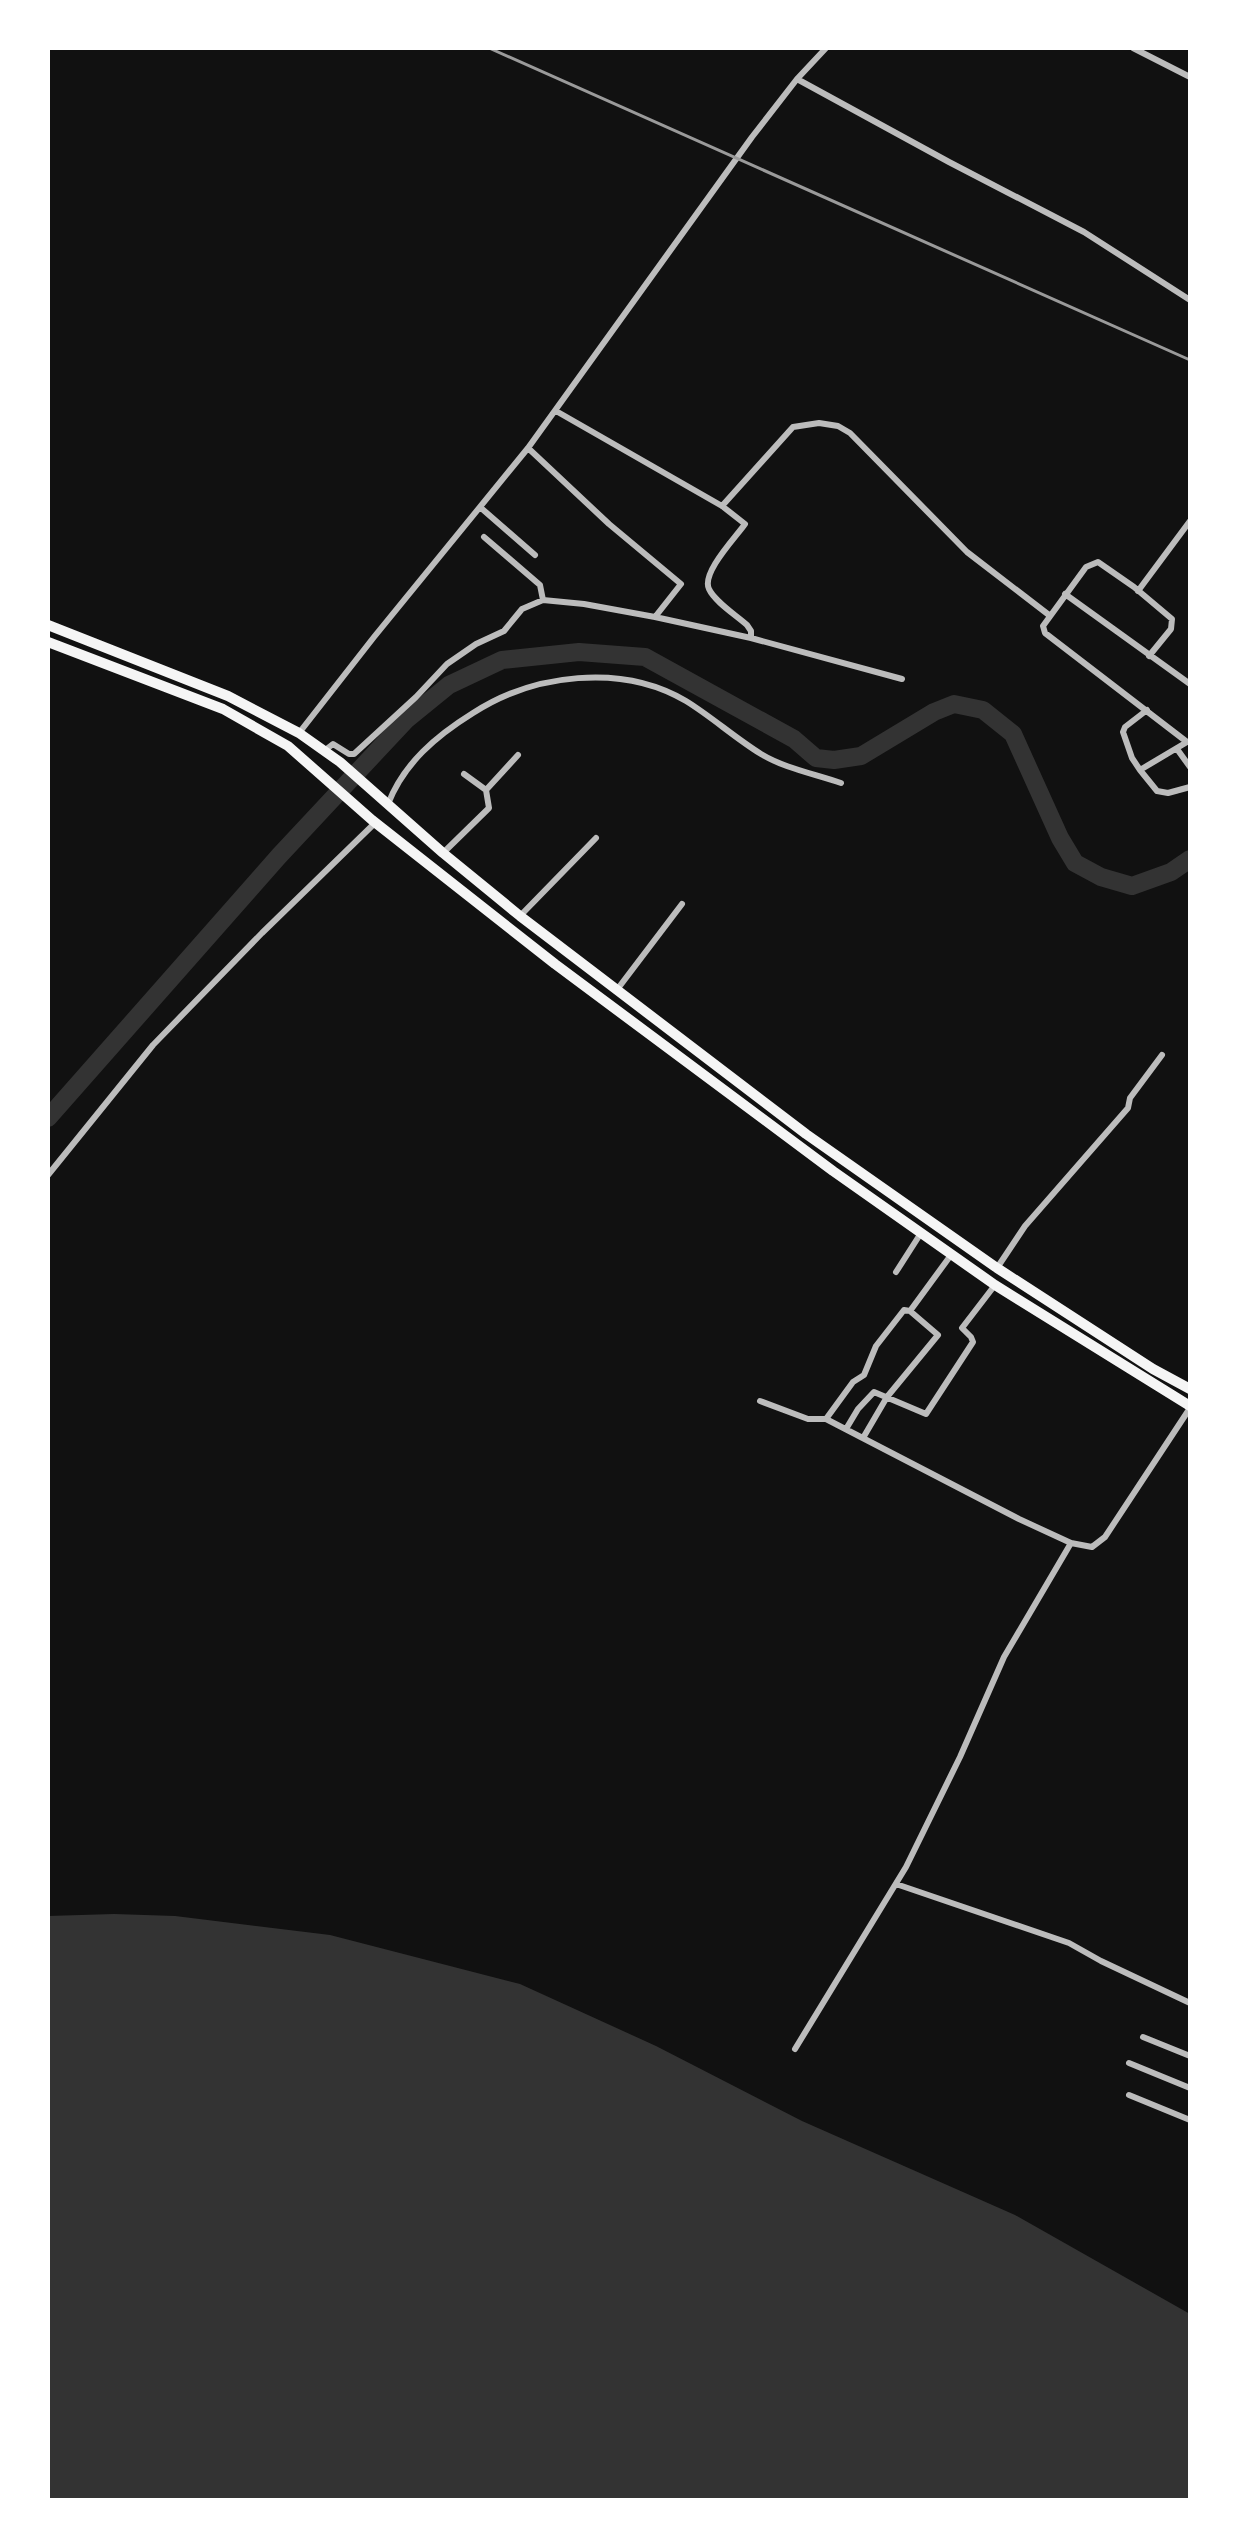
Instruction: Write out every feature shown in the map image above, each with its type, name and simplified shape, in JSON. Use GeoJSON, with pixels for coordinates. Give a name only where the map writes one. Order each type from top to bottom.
{"type":"FeatureCollection","features":[{"type":"Feature","properties":{"kind":"highway"},"geometry":{"type":"LineString","coordinates":[[48,625],[228,696],[299,733],[340,762],[520,916],[817,1143],[997,1268],[1153,1369],[1190,1389]]}},
{"type":"Feature","properties":{"kind":"highway"},"geometry":{"type":"LineString","coordinates":[[48,642],[223,709],[284,743],[374,821],[643,1031],[833,1171],[995,1285],[1190,1407]]}},
{"type":"Feature","properties":{"kind":"street"},"geometry":{"type":"LineString","coordinates":[[299,733],[528,448],[703,203],[797,79],[826,48]]}},
{"type":"Feature","properties":{"kind":"street"},"geometry":{"type":"LineString","coordinates":[[1133,48],[1190,77]]}},
{"type":"Feature","properties":{"kind":"street"},"geometry":{"type":"LineString","coordinates":[[797,79],[1084,232],[1190,300]]}},
{"type":"Feature","properties":{"kind":"street"},"geometry":{"type":"LineString","coordinates":[[556,411],[722,506],[745,524],[710,571],[708,587],[747,625],[751,638]]}},
{"type":"Feature","properties":{"kind":"street"},"geometry":{"type":"LineString","coordinates":[[722,506],[793,427],[812,423],[838,426],[850,433],[967,552],[1049,615]]}},
{"type":"Feature","properties":{"kind":"street"},"geometry":{"type":"LineString","coordinates":[[528,448],[609,524],[681,584],[655,617]]}},
{"type":"Feature","properties":{"kind":"street"},"geometry":{"type":"LineString","coordinates":[[481,508],[535,555]]}},
{"type":"Feature","properties":{"kind":"street"},"geometry":{"type":"LineString","coordinates":[[1138,591],[1190,521]]}},
{"type":"Feature","properties":{"kind":"street"},"geometry":{"type":"LineString","coordinates":[[484,537],[540,585],[543,600]]}},
{"type":"Feature","properties":{"kind":"street"},"geometry":{"type":"LineString","coordinates":[[1140,770],[1188,741],[1045,633],[1042,627],[1088,565],[1095,562],[1169,615],[1173,622],[1171,629],[1149,656]]}},
{"type":"Feature","properties":{"kind":"street"},"geometry":{"type":"LineString","coordinates":[[1065,594],[1190,684]]}},
{"type":"Feature","properties":{"kind":"street"},"geometry":{"type":"LineString","coordinates":[[324,751],[333,744],[354,754],[447,664],[476,644],[504,631],[522,609],[543,600],[584,604],[751,638],[902,679]]}},
{"type":"Feature","properties":{"kind":"street"},"geometry":{"type":"LineString","coordinates":[[386,802],[410,764],[463,719],[514,692],[552,681],[583,677],[618,679],[671,694],[686,701],[762,754],[841,783]]}},
{"type":"Feature","properties":{"kind":"street"},"geometry":{"type":"LineString","coordinates":[[1147,710],[1123,732],[1132,758],[1157,791],[1168,793],[1190,787]]}},
{"type":"Feature","properties":{"kind":"street"},"geometry":{"type":"LineString","coordinates":[[1177,749],[1190,767]]}},
{"type":"Feature","properties":{"kind":"street"},"geometry":{"type":"LineString","coordinates":[[486,790],[518,755]]}},
{"type":"Feature","properties":{"kind":"street"},"geometry":{"type":"LineString","coordinates":[[443,853],[489,808],[486,790],[464,774]]}},
{"type":"Feature","properties":{"kind":"street"},"geometry":{"type":"LineString","coordinates":[[48,1175],[153,1045],[374,821]]}},
{"type":"Feature","properties":{"kind":"street"},"geometry":{"type":"LineString","coordinates":[[520,916],[596,838]]}},
{"type":"Feature","properties":{"kind":"street"},"geometry":{"type":"LineString","coordinates":[[616,991],[682,904]]}},
{"type":"Feature","properties":{"kind":"street"},"geometry":{"type":"LineString","coordinates":[[997,1268],[1025,1226],[1128,1108],[1130,1098],[1162,1055]]}},
{"type":"Feature","properties":{"kind":"street"},"geometry":{"type":"LineString","coordinates":[[896,1272],[921,1233]]}},
{"type":"Feature","properties":{"kind":"street"},"geometry":{"type":"LineString","coordinates":[[910,1311],[952,1253]]}},
{"type":"Feature","properties":{"kind":"street"},"geometry":{"type":"LineString","coordinates":[[846,1429],[871,1392],[926,1414],[973,1342],[962,1328],[995,1285]]}},
{"type":"Feature","properties":{"kind":"street"},"geometry":{"type":"LineString","coordinates":[[826,1419],[853,1382],[864,1375],[876,1346],[902,1312],[906,1309],[910,1311],[938,1335],[887,1397],[863,1438]]}},
{"type":"Feature","properties":{"kind":"street"},"geometry":{"type":"LineString","coordinates":[[760,1401],[808,1419],[826,1419],[1071,1543],[1092,1547],[1105,1537],[1190,1407]]}},
{"type":"Feature","properties":{"kind":"street"},"geometry":{"type":"LineString","coordinates":[[795,2049],[896,1884],[960,1757],[1004,1657],[1071,1543]]}},
{"type":"Feature","properties":{"kind":"street"},"geometry":{"type":"LineString","coordinates":[[896,1884],[1069,1943],[1190,2003]]}},
{"type":"Feature","properties":{"kind":"street"},"geometry":{"type":"LineString","coordinates":[[1143,2037],[1190,2056]]}},
{"type":"Feature","properties":{"kind":"street"},"geometry":{"type":"LineString","coordinates":[[1129,2063],[1190,2088]]}},
{"type":"Feature","properties":{"kind":"street"},"geometry":{"type":"LineString","coordinates":[[1129,2095],[1190,2120]]}},
{"type":"Feature","properties":{"kind":"shaded area"},"geometry":{"type":"Polygon","coordinates":[[[48,1916],[175,1916],[330,1935],[520,1984],[656,2046],[802,2121],[1015,2215],[1190,2314],[1190,2500],[48,2500],[48,1916]]]}},
{"type":"Feature","properties":{"kind":"waterway"},"geometry":{"type":"LineString","coordinates":[[48,1118],[279,856],[406,720],[449,685],[502,660],[579,652],[645,657],[794,739],[816,758],[834,760],[861,756],[934,712],[954,704],[983,710],[1013,734],[1060,838],[1075,863],[1101,877],[1132,886],[1171,872],[1190,859]]}},
{"type":"Feature","properties":{"kind":"railway"},"geometry":{"type":"LineString","coordinates":[[489,48],[1190,360]]}}]}
